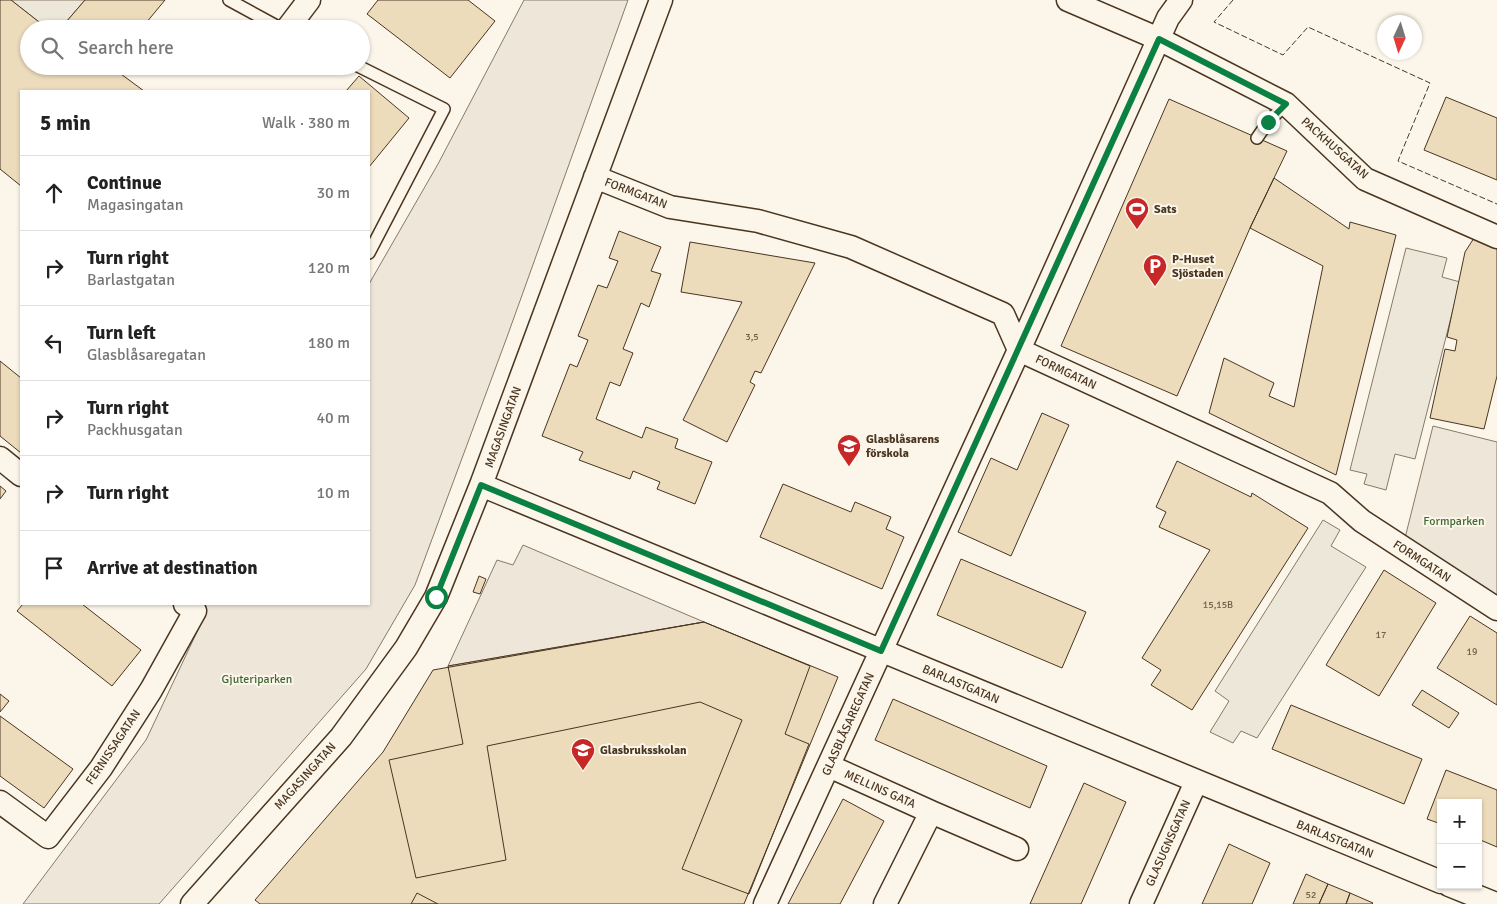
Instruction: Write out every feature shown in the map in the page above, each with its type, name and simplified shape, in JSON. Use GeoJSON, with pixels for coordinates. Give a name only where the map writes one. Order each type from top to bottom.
{"type":"FeatureCollection","features":[{"type":"Feature","properties":{"kind":"street"},"geometry":{"type":"LineString","coordinates":[[294,20],[309,0]]}},
{"type":"Feature","properties":{"kind":"street","name":"MAGASINGATAN"},"geometry":{"type":"LineString","coordinates":[[192,904],[341,737],[406,648],[436,597],[481,485],[661,0]]}},
{"type":"Feature","properties":{"kind":"street","name":"PACKHUSGATAN"},"geometry":{"type":"LineString","coordinates":[[1068,0],[1159,39],[1286,104],[1365,179],[1497,238]]}},
{"type":"Feature","properties":{"kind":"street","name":"GLASBLÅSAREGATAN"},"geometry":{"type":"LineString","coordinates":[[765,904],[1019,350],[1168,18],[1181,0]]}},
{"type":"Feature","properties":{"kind":"street","name":"FORMGATAN"},"geometry":{"type":"LineString","coordinates":[[595,177],[620,185],[670,207],[758,221],[852,247],[1003,314],[1019,350],[1330,494],[1362,521],[1497,609]]}},
{"type":"Feature","properties":{"kind":"street"},"geometry":{"type":"LineString","coordinates":[[0,458],[20,474]]}},
{"type":"Feature","properties":{"kind":"street","name":"BARLASTGATAN"},"geometry":{"type":"LineString","coordinates":[[481,485],[1437,880]]}},
{"type":"Feature","properties":{"kind":"street","name":"FERNISSAGATAN"},"geometry":{"type":"LineString","coordinates":[[0,802],[48,836],[101,768],[151,690],[195,611],[186,605]]}},
{"type":"Feature","properties":{"kind":"street","name":"MELLINS GATA"},"geometry":{"type":"LineString","coordinates":[[829,766],[1017,849]]}},
{"type":"Feature","properties":{"kind":"street","name":"GLASUGNSGATAN"},"geometry":{"type":"LineString","coordinates":[[1141,904],[1196,782]]}},
{"type":"Feature","properties":{"kind":"street","name":"MELLINS GATA"},"geometry":{"type":"LineString","coordinates":[[885,904],[931,812]]}},
{"type":"Feature","properties":{"kind":"street"},"geometry":{"type":"LineString","coordinates":[[1459,889],[1496,904]]}},
{"type":"Feature","properties":{"kind":"lane"},"geometry":{"type":"LineString","coordinates":[[229,0],[266,20]]}},
{"type":"Feature","properties":{"kind":"lane"},"geometry":{"type":"LineString","coordinates":[[370,72],[444,109],[370,250]]}},
{"type":"Feature","properties":{"kind":"lane"},"geometry":{"type":"LineString","coordinates":[[1257,138],[1268,122],[1286,104]]}},
{"type":"Feature","properties":{"kind":"green space","name":"Gjuteriparken"},"geometry":{"type":"Polygon","coordinates":[[[524,0],[628,0],[507,337],[415,585],[366,669],[159,904],[23,904],[146,740],[204,617],[202,605],[370,605],[370,282],[438,164],[524,0]]]}},
{"type":"Feature","properties":{"kind":"green space","name":"Formparken"},"geometry":{"type":"Polygon","coordinates":[[[1433,426],[1497,442],[1497,600],[1404,542],[1433,426]]]}},
{"type":"Feature","properties":{"kind":"green space"},"geometry":{"type":"Polygon","coordinates":[[[523,545],[704,622],[448,666],[497,560],[513,565],[523,545]]]}},
{"type":"Feature","properties":{"kind":"shaded area"},"geometry":{"type":"Polygon","coordinates":[[[11,0],[85,0],[68,20],[37,20],[11,0]]]}},
{"type":"Feature","properties":{"kind":"shaded area"},"geometry":{"type":"Polygon","coordinates":[[[1406,248],[1447,258],[1442,277],[1460,282],[1415,459],[1395,454],[1386,490],[1364,484],[1367,474],[1350,470],[1406,248]]]}},
{"type":"Feature","properties":{"kind":"shaded area"},"geometry":{"type":"Polygon","coordinates":[[[1323,520],[1340,530],[1331,546],[1366,567],[1257,738],[1241,731],[1233,743],[1210,732],[1229,701],[1215,691],[1323,520]]]}},
{"type":"Feature","properties":{"kind":"building"},"geometry":{"type":"Polygon","coordinates":[[[0,0],[11,0],[37,20],[20,20],[20,75],[122,75],[143,90],[20,90],[20,185],[0,169],[0,0]]]}},
{"type":"Feature","properties":{"kind":"building"},"geometry":{"type":"Polygon","coordinates":[[[85,0],[165,0],[148,20],[68,20],[85,0]]]}},
{"type":"Feature","properties":{"kind":"building"},"geometry":{"type":"Polygon","coordinates":[[[378,0],[468,0],[495,21],[450,78],[367,14],[378,0]]]}},
{"type":"Feature","properties":{"kind":"building"},"geometry":{"type":"Polygon","coordinates":[[[359,76],[409,118],[370,166],[370,90],[347,90],[359,76]]]}},
{"type":"Feature","properties":{"kind":"building"},"geometry":{"type":"Polygon","coordinates":[[[1446,97],[1497,118],[1497,180],[1424,150],[1446,97]]]}},
{"type":"Feature","properties":{"kind":"building","name":"P-Huset Sjöstaden"},"geometry":{"type":"Polygon","coordinates":[[[1169,99],[1287,151],[1250,228],[1177,396],[1061,346],[1169,99]]]}},
{"type":"Feature","properties":{"kind":"building"},"geometry":{"type":"Polygon","coordinates":[[[1274,178],[1349,229],[1350,222],[1396,235],[1336,475],[1209,413],[1224,358],[1274,383],[1269,396],[1294,407],[1323,266],[1250,228],[1274,178]]]}},
{"type":"Feature","properties":{"kind":"building"},"geometry":{"type":"Polygon","coordinates":[[[619,231],[661,247],[651,271],[661,274],[649,307],[641,303],[623,349],[633,353],[620,386],[610,382],[596,419],[642,438],[646,427],[678,439],[675,448],[712,462],[695,504],[657,489],[660,482],[633,471],[630,479],[579,460],[583,452],[542,436],[570,364],[577,367],[588,340],[578,336],[598,285],[607,288],[618,261],[609,258],[619,231]]]}},
{"type":"Feature","properties":{"kind":"building"},"geometry":{"type":"Polygon","coordinates":[[[1474,238],[1497,249],[1497,376],[1484,429],[1430,418],[1445,349],[1455,351],[1457,340],[1447,337],[1465,252],[1474,238]]]}},
{"type":"Feature","properties":{"kind":"building"},"geometry":{"type":"Polygon","coordinates":[[[690,242],[815,263],[761,373],[755,371],[750,382],[755,385],[727,442],[683,420],[742,302],[681,292],[690,242]]]}},
{"type":"Feature","properties":{"kind":"building"},"geometry":{"type":"Polygon","coordinates":[[[0,361],[20,377],[20,452],[0,436],[0,361]]]}},
{"type":"Feature","properties":{"kind":"building"},"geometry":{"type":"Polygon","coordinates":[[[1042,413],[1069,425],[1011,556],[958,532],[991,458],[1017,470],[1042,413]]]}},
{"type":"Feature","properties":{"kind":"building"},"geometry":{"type":"Polygon","coordinates":[[[1177,461],[1251,497],[1252,493],[1308,528],[1192,710],[1151,685],[1161,670],[1142,658],[1210,550],[1159,527],[1166,512],[1156,507],[1177,461]]]}},
{"type":"Feature","properties":{"kind":"building"},"geometry":{"type":"Polygon","coordinates":[[[783,484],[851,512],[855,502],[891,517],[886,529],[904,537],[882,589],[760,537],[783,484]]]}},
{"type":"Feature","properties":{"kind":"building"},"geometry":{"type":"Polygon","coordinates":[[[0,486],[6,491],[0,499],[0,486]]]}},
{"type":"Feature","properties":{"kind":"building"},"geometry":{"type":"Polygon","coordinates":[[[961,559],[1086,612],[1062,668],[937,615],[961,559]]]}},
{"type":"Feature","properties":{"kind":"building"},"geometry":{"type":"Polygon","coordinates":[[[1384,570],[1436,603],[1379,696],[1326,665],[1384,570]]]}},
{"type":"Feature","properties":{"kind":"building"},"geometry":{"type":"Polygon","coordinates":[[[479,576],[486,579],[480,594],[473,592],[479,576]]]}},
{"type":"Feature","properties":{"kind":"building"},"geometry":{"type":"Polygon","coordinates":[[[22,605],[83,605],[141,650],[112,686],[17,611],[22,605]]]}},
{"type":"Feature","properties":{"kind":"building"},"geometry":{"type":"Polygon","coordinates":[[[1470,616],[1497,633],[1497,705],[1437,668],[1470,616]]]}},
{"type":"Feature","properties":{"kind":"building","name":"Glasbruksskolan"},"geometry":{"type":"Polygon","coordinates":[[[704,622],[838,677],[744,904],[260,904],[255,900],[383,752],[433,670],[704,622]]]}},
{"type":"Feature","properties":{"kind":"building"},"geometry":{"type":"Polygon","coordinates":[[[704,622],[810,666],[785,734],[809,744],[749,894],[682,869],[742,720],[700,702],[487,746],[506,860],[416,878],[389,760],[463,744],[448,666],[704,622]]]}},
{"type":"Feature","properties":{"kind":"building"},"geometry":{"type":"Polygon","coordinates":[[[1422,690],[1459,713],[1449,728],[1412,705],[1422,690]]]}},
{"type":"Feature","properties":{"kind":"building"},"geometry":{"type":"Polygon","coordinates":[[[0,694],[9,701],[0,712],[0,694]]]}},
{"type":"Feature","properties":{"kind":"building"},"geometry":{"type":"Polygon","coordinates":[[[893,699],[1047,766],[1030,808],[875,740],[893,699]]]}},
{"type":"Feature","properties":{"kind":"building"},"geometry":{"type":"Polygon","coordinates":[[[1291,705],[1422,759],[1404,804],[1272,749],[1291,705]]]}},
{"type":"Feature","properties":{"kind":"building"},"geometry":{"type":"Polygon","coordinates":[[[0,716],[73,769],[44,808],[0,776],[0,716]]]}},
{"type":"Feature","properties":{"kind":"building"},"geometry":{"type":"Polygon","coordinates":[[[1446,770],[1497,790],[1497,847],[1482,841],[1482,799],[1437,799],[1437,823],[1427,819],[1446,770]]]}},
{"type":"Feature","properties":{"kind":"building"},"geometry":{"type":"Polygon","coordinates":[[[1084,783],[1126,802],[1081,904],[1030,904],[1084,783]]]}},
{"type":"Feature","properties":{"kind":"building"},"geometry":{"type":"Polygon","coordinates":[[[843,799],[884,821],[840,904],[788,904],[843,799]]]}},
{"type":"Feature","properties":{"kind":"building"},"geometry":{"type":"Polygon","coordinates":[[[1229,844],[1270,863],[1252,904],[1202,904],[1229,844]]]}},
{"type":"Feature","properties":{"kind":"building"},"geometry":{"type":"Polygon","coordinates":[[[1306,874],[1328,884],[1319,904],[1293,904],[1306,874]]]}},
{"type":"Feature","properties":{"kind":"building"},"geometry":{"type":"Polygon","coordinates":[[[1328,884],[1350,893],[1346,904],[1319,904],[1328,884]]]}},
{"type":"Feature","properties":{"kind":"building"},"geometry":{"type":"Polygon","coordinates":[[[417,893],[438,904],[411,904],[417,893]]]}},
{"type":"Feature","properties":{"kind":"building"},"geometry":{"type":"Polygon","coordinates":[[[1350,893],[1373,903],[1346,904],[1350,893]]]}},
{"type":"Feature","properties":{"kind":"fence"},"geometry":{"type":"LineString","coordinates":[[1233,0],[1214,22],[1283,55],[1308,27],[1430,83],[1398,161],[1497,204]]}},
{"type":"Feature","properties":{"kind":"place","name":"Sats"},"geometry":{"type":"Point","coordinates":[1137,230]}},
{"type":"Feature","properties":{"kind":"place","name":"P-Huset Sjöstaden"},"geometry":{"type":"Point","coordinates":[1155,287]}},
{"type":"Feature","properties":{"kind":"place","name":"Glasblåsarens förskola"},"geometry":{"type":"Point","coordinates":[849,467]}},
{"type":"Feature","properties":{"kind":"place","name":"Glasbruksskolan"},"geometry":{"type":"Point","coordinates":[583,771]}},
{"type":"Feature","properties":{"kind":"route"},"geometry":{"type":"LineString","coordinates":[[436,597],[481,485],[881,651],[1159,39],[1286,104],[1268,122]]}}]}
